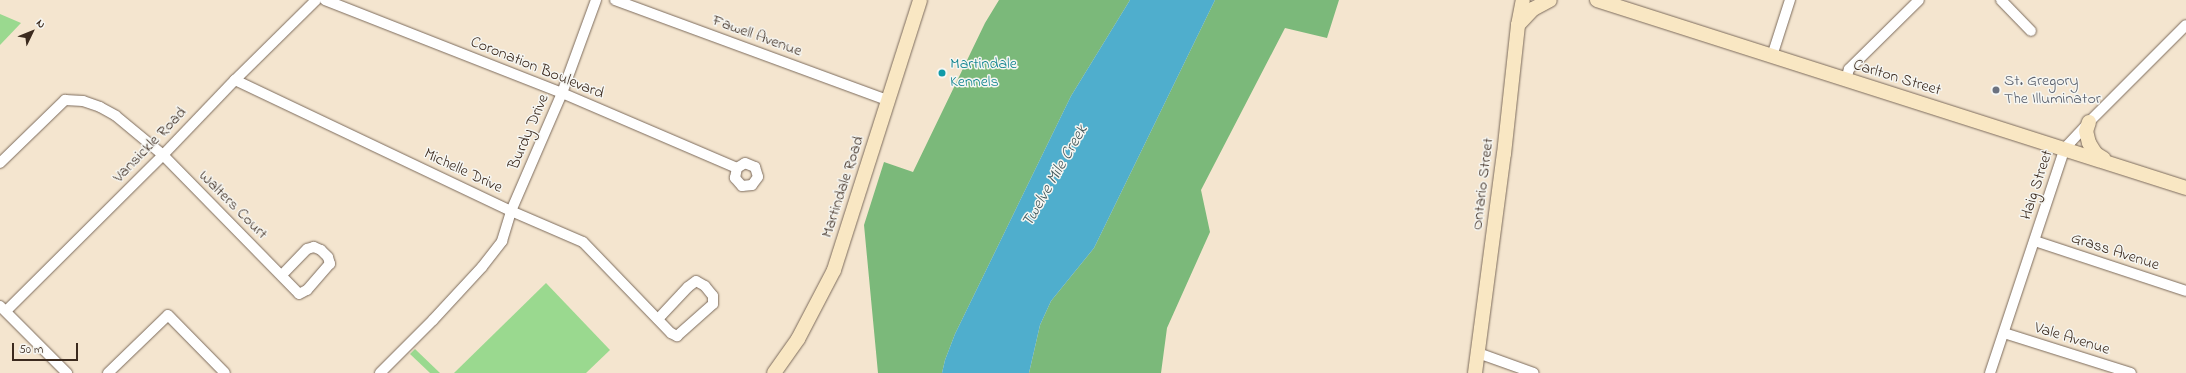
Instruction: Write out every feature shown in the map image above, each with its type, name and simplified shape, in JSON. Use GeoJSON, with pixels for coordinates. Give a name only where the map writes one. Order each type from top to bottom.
{"type":"FeatureCollection","features":[{"type":"Feature","properties":{"kind":"main road","name":"Martindale Road"},"geometry":{"type":"LineString","coordinates":[[774,373],[798,339],[834,270],[920,0]]}},
{"type":"Feature","properties":{"kind":"main road","name":"Ontario Street"},"geometry":{"type":"LineString","coordinates":[[1475,373],[1504,154],[1518,25],[1523,0]]}},
{"type":"Feature","properties":{"kind":"main road"},"geometry":{"type":"LineString","coordinates":[[1518,25],[1533,10],[1550,0]]}},
{"type":"Feature","properties":{"kind":"main road","name":"Carlton Street"},"geometry":{"type":"LineString","coordinates":[[1597,0],[2065,148],[2186,188]]}},
{"type":"Feature","properties":{"kind":"main road"},"geometry":{"type":"LineString","coordinates":[[2089,122],[2086,131],[2089,143],[2096,154],[2113,164]]}},
{"type":"Feature","properties":{"kind":"street","name":"Vansickle Road"},"geometry":{"type":"LineString","coordinates":[[3,309],[163,155],[235,80],[316,0]]}},
{"type":"Feature","properties":{"kind":"street","name":"Coronation Boulevard"},"geometry":{"type":"LineString","coordinates":[[325,0],[562,93],[737,168]]}},
{"type":"Feature","properties":{"kind":"street","name":"Burdy Drive"},"geometry":{"type":"LineString","coordinates":[[380,373],[482,267],[502,241],[511,211],[562,93],[596,0]]}},
{"type":"Feature","properties":{"kind":"street","name":"Fawell Avenue"},"geometry":{"type":"LineString","coordinates":[[615,0],[889,101]]}},
{"type":"Feature","properties":{"kind":"street"},"geometry":{"type":"LineString","coordinates":[[1772,56],[1790,0]]}},
{"type":"Feature","properties":{"kind":"street"},"geometry":{"type":"LineString","coordinates":[[1846,80],[1849,69],[1919,0]]}},
{"type":"Feature","properties":{"kind":"street"},"geometry":{"type":"LineString","coordinates":[[2000,0],[2031,31]]}},
{"type":"Feature","properties":{"kind":"street","name":"Haig Street"},"geometry":{"type":"LineString","coordinates":[[1990,373],[2035,242],[2065,148],[2186,25]]}},
{"type":"Feature","properties":{"kind":"street","name":"Michelle Drive"},"geometry":{"type":"LineString","coordinates":[[235,80],[511,211],[583,242],[671,333],[677,336],[713,304],[713,296],[705,286],[696,281],[688,287],[658,319]]}},
{"type":"Feature","properties":{"kind":"street","name":"Walters Court"},"geometry":{"type":"LineString","coordinates":[[0,163],[65,100],[84,101],[116,116],[163,155],[299,294],[307,290],[330,264],[328,257],[321,250],[314,247],[307,249],[282,276]]}},
{"type":"Feature","properties":{"kind":"street","name":"Grass Avenue"},"geometry":{"type":"LineString","coordinates":[[2035,242],[2186,291]]}},
{"type":"Feature","properties":{"kind":"street"},"geometry":{"type":"LineString","coordinates":[[3,309],[67,373]]}},
{"type":"Feature","properties":{"kind":"street"},"geometry":{"type":"LineString","coordinates":[[108,373],[168,315],[225,373]]}},
{"type":"Feature","properties":{"kind":"street","name":"Vale Avenue"},"geometry":{"type":"LineString","coordinates":[[2004,333],[2132,373]]}},
{"type":"Feature","properties":{"kind":"street"},"geometry":{"type":"LineString","coordinates":[[1478,353],[1534,373]]}},
{"type":"Feature","properties":{"kind":"green space"},"geometry":{"type":"Polygon","coordinates":[[[999,0],[1130,0],[1071,96],[955,334],[945,360],[942,373],[878,373],[864,225],[884,162],[913,172],[985,23],[999,0]]]}},
{"type":"Feature","properties":{"kind":"green space"},"geometry":{"type":"Polygon","coordinates":[[[1215,0],[1339,0],[1327,38],[1285,28],[1201,190],[1210,232],[1167,328],[1161,373],[1029,373],[1040,325],[1051,301],[1094,248],[1215,0]]]}},
{"type":"Feature","properties":{"kind":"green space"},"geometry":{"type":"Polygon","coordinates":[[[0,14],[21,23],[0,45],[0,14]]]}},
{"type":"Feature","properties":{"kind":"green space"},"geometry":{"type":"Polygon","coordinates":[[[546,283],[610,350],[586,373],[454,373],[546,283]]]}},
{"type":"Feature","properties":{"kind":"green space"},"geometry":{"type":"Polygon","coordinates":[[[415,349],[440,373],[430,373],[410,354],[415,349]]]}},
{"type":"Feature","properties":{"kind":"water","name":"Twelve Mile Creek"},"geometry":{"type":"Polygon","coordinates":[[[1130,0],[1215,0],[1094,248],[1051,301],[1040,325],[1029,373],[942,373],[945,360],[955,334],[1071,96],[1130,0]]]}},
{"type":"Feature","properties":{"kind":"place","name":"Martindale Kennels"},"geometry":{"type":"Point","coordinates":[942,73]}},
{"type":"Feature","properties":{"kind":"place","name":"St. Gregory The Illuminator"},"geometry":{"type":"Point","coordinates":[1996,90]}}]}
